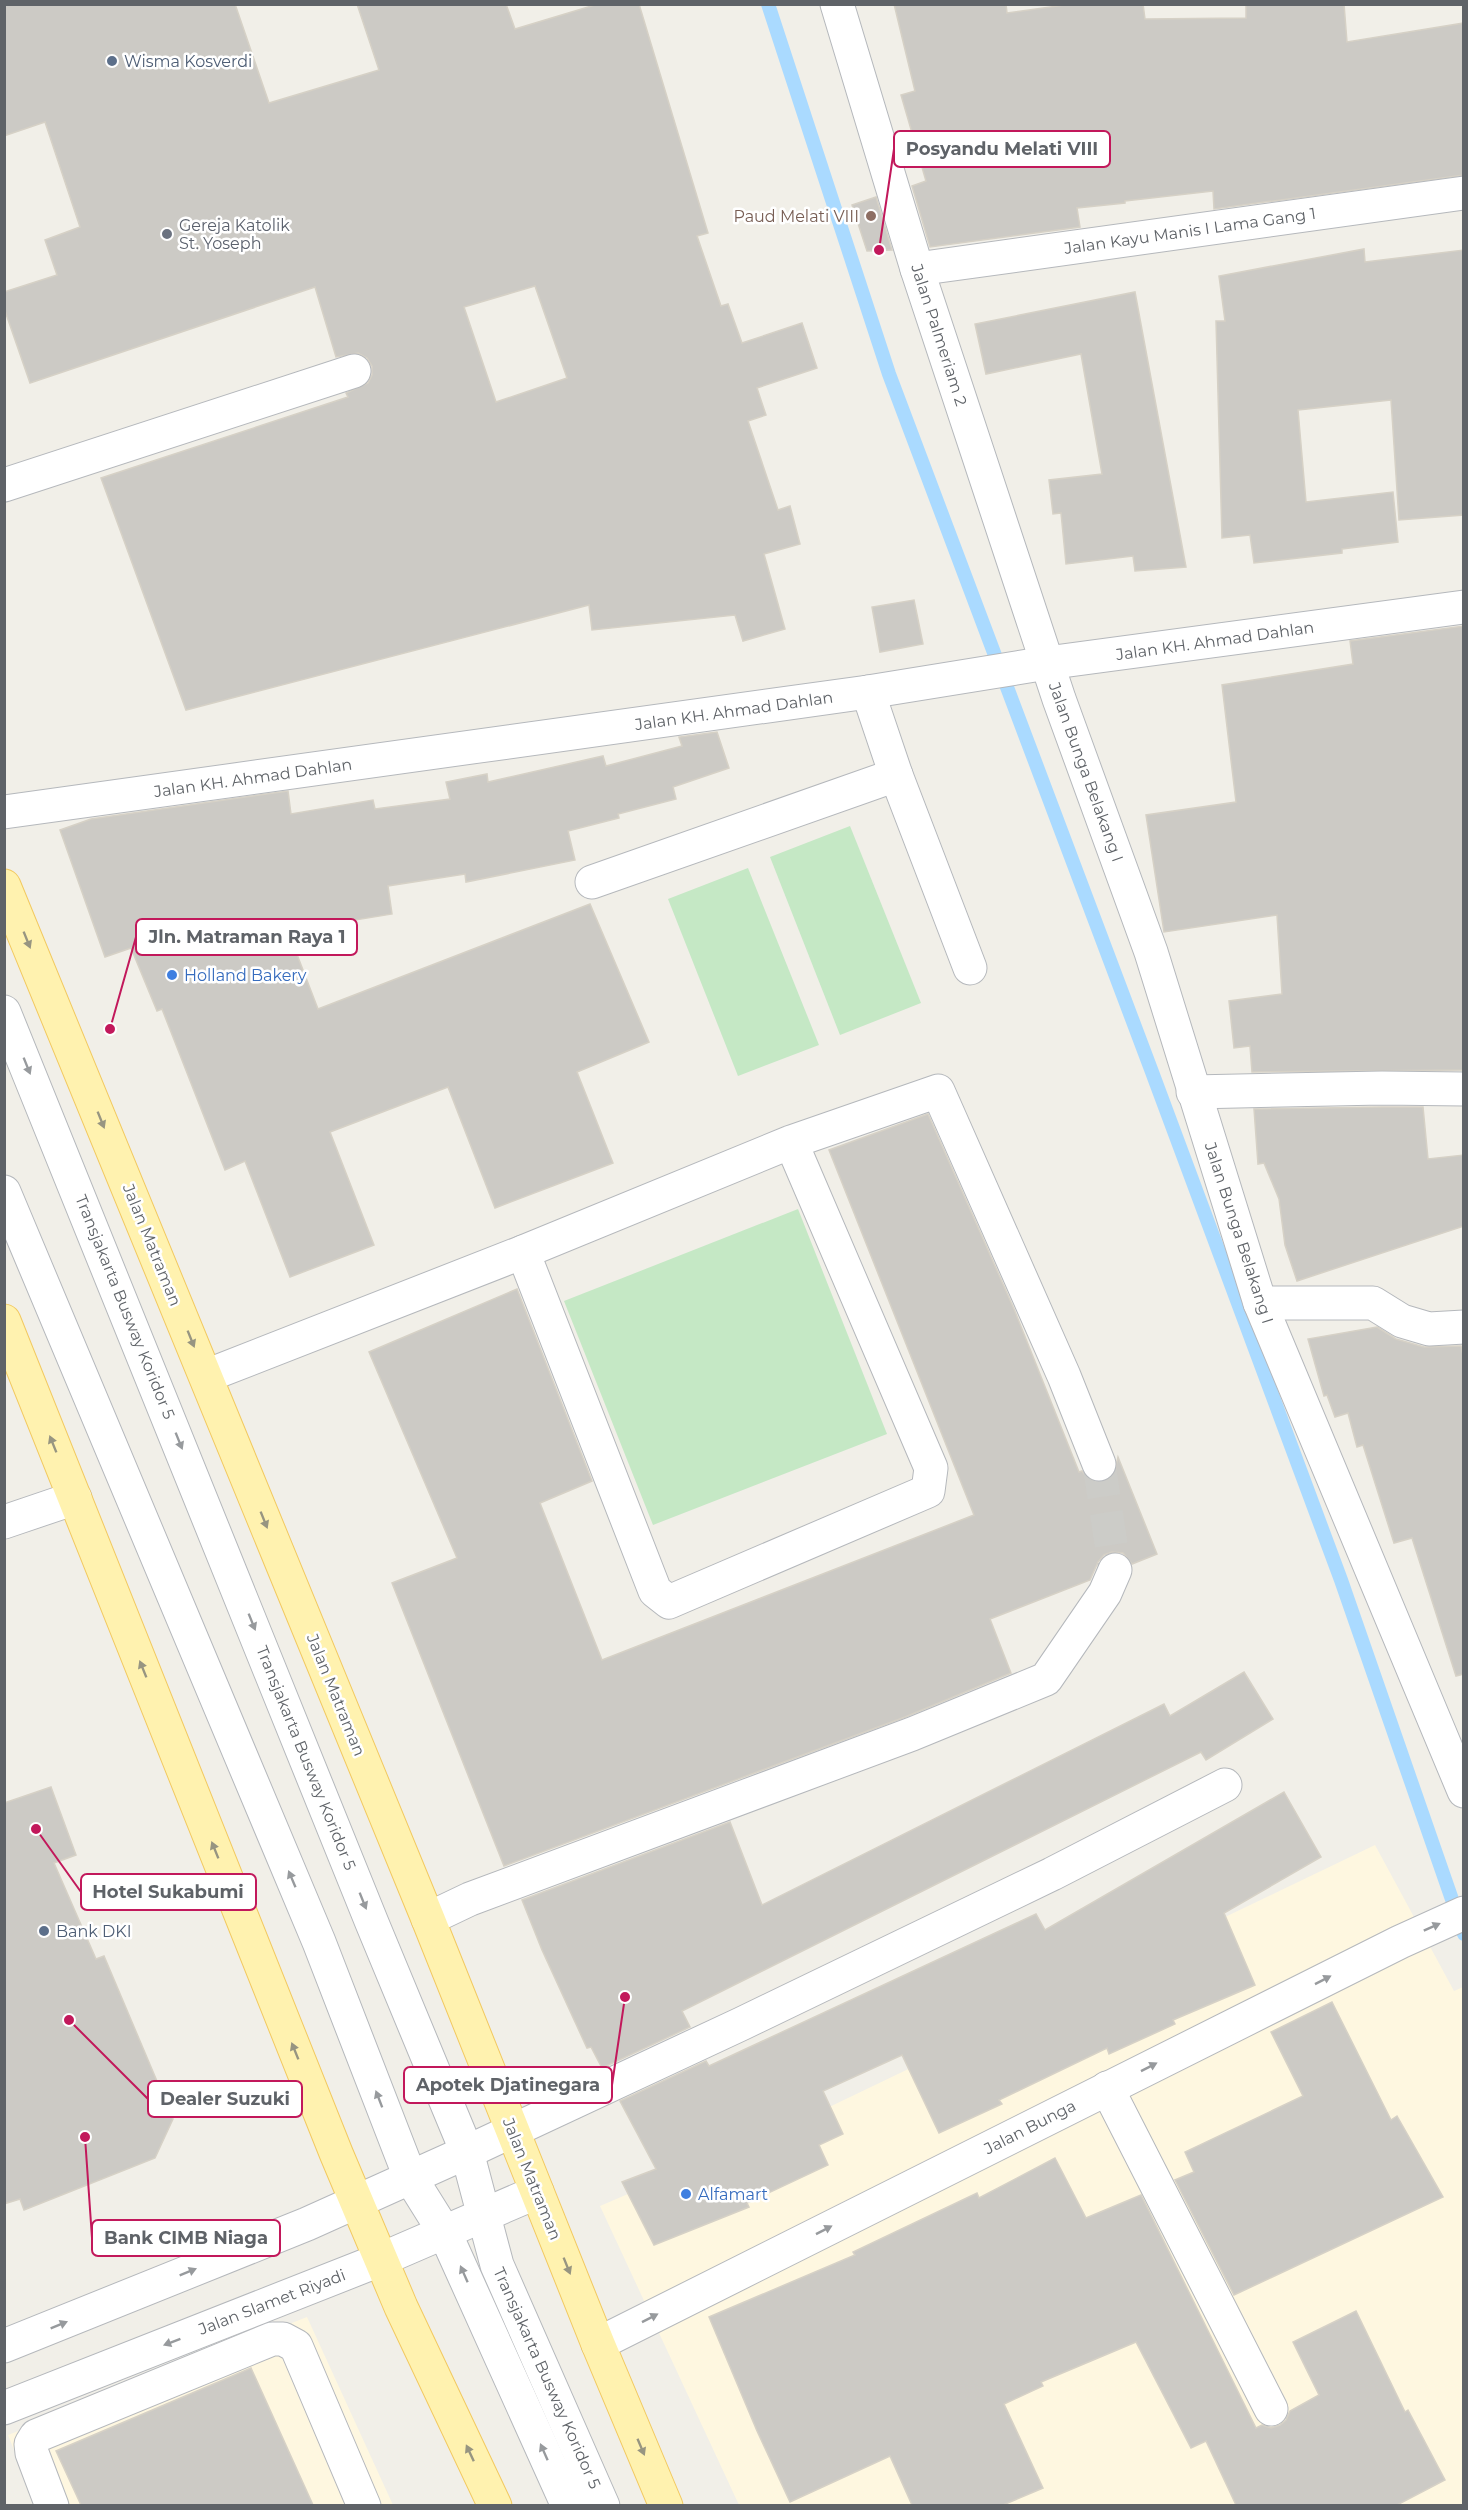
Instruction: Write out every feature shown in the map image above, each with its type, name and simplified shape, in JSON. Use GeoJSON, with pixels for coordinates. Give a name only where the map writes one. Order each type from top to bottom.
{"type":"FeatureCollection","features":[{"type":"Feature","properties":{"kind":"main road","name":"Jalan Matraman"},"geometry":{"type":"LineString","coordinates":[[4,886],[428,1919],[598,2344],[666,2505]]}},
{"type":"Feature","properties":{"kind":"main road"},"geometry":{"type":"LineString","coordinates":[[4,1321],[357,2202],[401,2307],[495,2505]]}},
{"type":"Feature","properties":{"kind":"street","name":"Jalan Palmeriam 2"},"geometry":{"type":"LineString","coordinates":[[837,4],[1037,665]]}},
{"type":"Feature","properties":{"kind":"street","name":"Jalan Kayu Manis I Lama Gang 1"},"geometry":{"type":"LineString","coordinates":[[916,269],[1464,193]]}},
{"type":"Feature","properties":{"kind":"street"},"geometry":{"type":"LineString","coordinates":[[4,485],[354,371]]}},
{"type":"Feature","properties":{"kind":"street","name":"Jalan KH. Ahmad Dahlan"},"geometry":{"type":"LineString","coordinates":[[4,812],[868,692],[1037,665],[1464,607]]}},
{"type":"Feature","properties":{"kind":"street","name":"Jalan Bunga Belakang I"},"geometry":{"type":"LineString","coordinates":[[1037,665],[1151,952],[1260,1303],[1464,1791]]}},
{"type":"Feature","properties":{"kind":"street"},"geometry":{"type":"LineString","coordinates":[[868,692],[896,775],[970,968]]}},
{"type":"Feature","properties":{"kind":"street"},"geometry":{"type":"LineString","coordinates":[[592,882],[896,775]]}},
{"type":"Feature","properties":{"kind":"street","name":"Transjakarta Busway Koridor 5"},"geometry":{"type":"LineString","coordinates":[[4,1012],[467,2152],[497,2265],[603,2505]]}},
{"type":"Feature","properties":{"kind":"street"},"geometry":{"type":"LineString","coordinates":[[1193,1092],[1382,1088],[1464,1089]]}},
{"type":"Feature","properties":{"kind":"street"},"geometry":{"type":"LineString","coordinates":[[206,1376],[523,1252],[791,1142],[938,1091],[1064,1376],[1099,1464]]}},
{"type":"Feature","properties":{"kind":"street"},"geometry":{"type":"LineString","coordinates":[[523,1252],[655,1591],[669,1602],[928,1491],[932,1481],[932,1468],[791,1142]]}},
{"type":"Feature","properties":{"kind":"street","name":"Transjakarta Busway Koridor 5"},"geometry":{"type":"LineString","coordinates":[[4,1192],[319,1942],[410,2177],[445,2233],[568,2505]]}},
{"type":"Feature","properties":{"kind":"street"},"geometry":{"type":"LineString","coordinates":[[1260,1303],[1373,1303],[1402,1321],[1429,1329],[1464,1327]]}},
{"type":"Feature","properties":{"kind":"street"},"geometry":{"type":"LineString","coordinates":[[4,1522],[75,1498]]}},
{"type":"Feature","properties":{"kind":"street"},"geometry":{"type":"LineString","coordinates":[[428,1919],[470,1899],[901,1738],[1046,1679],[1105,1593],[1115,1570]]}},
{"type":"Feature","properties":{"kind":"street"},"geometry":{"type":"LineString","coordinates":[[4,2346],[357,2202],[467,2152],[741,2024],[1041,1879],[1225,1785]]}},
{"type":"Feature","properties":{"kind":"street","name":"Jalan Bunga"},"geometry":{"type":"LineString","coordinates":[[598,2344],[1400,1942],[1464,1913]]}},
{"type":"Feature","properties":{"kind":"street"},"geometry":{"type":"LineString","coordinates":[[1107,2088],[1271,2409]]}},
{"type":"Feature","properties":{"kind":"street","name":"Jalan Slamet Riyadi"},"geometry":{"type":"LineString","coordinates":[[4,2408],[382,2259],[537,2192]]}},
{"type":"Feature","properties":{"kind":"street"},"geometry":{"type":"LineString","coordinates":[[52,2505],[32,2453],[31,2444],[36,2436],[272,2339],[284,2339],[296,2346],[364,2505]]}},
{"type":"Feature","properties":{"kind":"shaded area"},"geometry":{"type":"Polygon","coordinates":[[[1375,1845],[1454,1991],[1463,1987],[1463,2505],[739,2505],[600,2206],[823,2110],[1375,1845]]]}},
{"type":"Feature","properties":{"kind":"shaded area"},"geometry":{"type":"Polygon","coordinates":[[[307,2317],[393,2505],[36,2505],[8,2435],[307,2317]]]}},
{"type":"Feature","properties":{"kind":"green space"},"geometry":{"type":"Polygon","coordinates":[[[850,826],[921,1003],[840,1035],[770,857],[850,826]]]}},
{"type":"Feature","properties":{"kind":"green space"},"geometry":{"type":"Polygon","coordinates":[[[748,868],[819,1045],[738,1076],[668,899],[748,868]]]}},
{"type":"Feature","properties":{"kind":"green space"},"geometry":{"type":"Polygon","coordinates":[[[798,1209],[887,1434],[653,1525],[564,1301],[798,1209]]]}},
{"type":"Feature","properties":{"kind":"building"},"geometry":{"type":"Polygon","coordinates":[[[4,4],[235,4],[269,103],[379,70],[357,4],[506,4],[515,29],[598,4],[639,4],[708,233],[697,236],[721,306],[728,304],[742,343],[802,323],[817,368],[757,388],[766,415],[748,421],[778,510],[790,506],[800,544],[764,554],[785,629],[743,641],[735,615],[592,630],[589,605],[186,710],[101,478],[348,397],[346,393],[368,383],[372,375],[372,366],[367,358],[358,353],[336,357],[315,287],[30,383],[4,308],[4,292],[57,275],[45,240],[80,227],[45,122],[4,136],[4,4]],[[535,286],[464,307],[496,402],[567,378],[535,286]]]}},
{"type":"Feature","properties":{"kind":"building"},"geometry":{"type":"Polygon","coordinates":[[[894,4],[1006,4],[1007,13],[1072,4],[1143,4],[1145,19],[1246,18],[1246,4],[1344,4],[1347,42],[1464,23],[1464,175],[1214,209],[1213,191],[1125,201],[1125,203],[1077,208],[1080,227],[930,247],[912,186],[926,181],[901,95],[915,91],[894,4]]]}},
{"type":"Feature","properties":{"kind":"building"},"geometry":{"type":"Polygon","coordinates":[[[876,197],[892,250],[867,251],[852,205],[876,197]]]}},
{"type":"Feature","properties":{"kind":"building"},"geometry":{"type":"Polygon","coordinates":[[[1364,249],[1365,262],[1464,250],[1464,515],[1399,520],[1391,400],[1298,410],[1306,502],[1393,492],[1398,542],[1342,549],[1342,553],[1254,563],[1250,535],[1222,538],[1216,321],[1225,321],[1219,276],[1364,249]]]}},
{"type":"Feature","properties":{"kind":"building"},"geometry":{"type":"Polygon","coordinates":[[[1135,292],[1186,567],[1135,571],[1133,556],[1066,564],[1061,513],[1053,514],[1049,480],[1102,474],[1081,354],[986,374],[975,324],[1135,292]]]}},
{"type":"Feature","properties":{"kind":"building"},"geometry":{"type":"Polygon","coordinates":[[[914,600],[923,644],[880,652],[872,607],[914,600]]]}},
{"type":"Feature","properties":{"kind":"building"},"geometry":{"type":"Polygon","coordinates":[[[1464,626],[1464,1070],[1252,1072],[1250,1046],[1234,1048],[1229,1001],[1282,994],[1277,915],[1164,932],[1146,815],[1236,802],[1222,685],[1353,664],[1350,641],[1464,626]]]}},
{"type":"Feature","properties":{"kind":"building"},"geometry":{"type":"Polygon","coordinates":[[[717,732],[729,768],[673,787],[676,799],[618,814],[619,818],[568,831],[575,860],[466,882],[465,874],[388,886],[392,914],[288,931],[318,1009],[590,904],[649,1042],[577,1072],[613,1163],[495,1208],[448,1087],[330,1132],[374,1245],[290,1277],[245,1161],[225,1170],[162,1009],[157,1011],[131,948],[105,957],[60,830],[91,819],[288,791],[291,814],[373,800],[375,809],[450,799],[446,782],[487,774],[488,782],[603,756],[606,766],[682,746],[679,737],[717,732]]]}},
{"type":"Feature","properties":{"kind":"building"},"geometry":{"type":"Polygon","coordinates":[[[1423,1107],[1428,1159],[1464,1155],[1464,1226],[1297,1281],[1285,1245],[1279,1199],[1264,1163],[1258,1164],[1254,1109],[1423,1107]]]}},
{"type":"Feature","properties":{"kind":"building"},"geometry":{"type":"Polygon","coordinates":[[[928,1114],[1014,1309],[1079,1472],[1082,1471],[1087,1478],[1096,1482],[1105,1482],[1114,1475],[1118,1457],[1157,1554],[1132,1564],[1123,1553],[1112,1552],[1104,1555],[1098,1562],[1090,1580],[990,1619],[1011,1673],[905,1717],[504,1866],[392,1583],[457,1558],[369,1352],[517,1289],[592,1481],[540,1503],[602,1660],[974,1515],[829,1150],[928,1114]]]}},
{"type":"Feature","properties":{"kind":"building"},"geometry":{"type":"Polygon","coordinates":[[[1377,1327],[1396,1339],[1424,1347],[1461,1346],[1464,1359],[1464,1674],[1456,1676],[1412,1538],[1394,1543],[1363,1445],[1357,1447],[1348,1413],[1335,1417],[1327,1395],[1324,1396],[1308,1339],[1377,1327]]]}},
{"type":"Feature","properties":{"kind":"building"},"geometry":{"type":"Polygon","coordinates":[[[1244,1672],[1273,1719],[1206,1760],[1201,1752],[682,2011],[690,2027],[602,2068],[591,2047],[587,2048],[522,1900],[730,1822],[762,1905],[1164,1704],[1170,1716],[1244,1672]]]}},
{"type":"Feature","properties":{"kind":"building"},"geometry":{"type":"Polygon","coordinates":[[[51,1787],[76,1855],[54,1863],[96,1959],[104,1956],[173,2119],[155,2158],[24,2210],[20,2199],[4,2204],[4,1803],[51,1787]]]}},
{"type":"Feature","properties":{"kind":"building"},"geometry":{"type":"Polygon","coordinates":[[[1284,1792],[1321,1857],[1224,1913],[1255,1985],[1173,2020],[1175,2024],[1109,2054],[1107,2048],[999,2100],[1002,2104],[939,2133],[902,2055],[823,2091],[843,2134],[819,2145],[828,2165],[747,2203],[749,2207],[654,2245],[622,2182],[656,2169],[620,2101],[706,2061],[709,2066],[1036,1914],[1045,1930],[1284,1792]]]}},
{"type":"Feature","properties":{"kind":"building"},"geometry":{"type":"Polygon","coordinates":[[[1332,2002],[1391,2120],[1397,2116],[1443,2197],[1234,2295],[1175,2180],[1194,2172],[1185,2152],[1303,2096],[1271,2032],[1332,2002]]]}},
{"type":"Feature","properties":{"kind":"building"},"geometry":{"type":"Polygon","coordinates":[[[1055,2158],[1086,2218],[1141,2195],[1256,2428],[1262,2425],[1271,2428],[1280,2425],[1286,2420],[1290,2411],[1319,2395],[1293,2342],[1356,2311],[1405,2412],[1408,2410],[1445,2480],[1397,2505],[1236,2505],[1206,2441],[1191,2448],[1136,2342],[1041,2382],[1043,2386],[1004,2404],[1043,2488],[1003,2505],[912,2505],[890,2456],[790,2502],[709,2317],[855,2255],[853,2252],[977,2193],[979,2198],[1055,2158]]]}},
{"type":"Feature","properties":{"kind":"building"},"geometry":{"type":"Polygon","coordinates":[[[251,2368],[313,2505],[81,2505],[56,2451],[251,2368]]]}},
{"type":"Feature","properties":{"kind":"waterway"},"geometry":{"type":"LineString","coordinates":[[768,4],[889,374],[1341,1580],[1464,1934]]}},
{"type":"Feature","properties":{"kind":"tunnel"},"geometry":{"type":"LineString","coordinates":[[1099,1464],[1115,1570]]}},
{"type":"Feature","properties":{"kind":"place","name":"Wisma Kosverdi"},"geometry":{"type":"Point","coordinates":[112,61]}},
{"type":"Feature","properties":{"kind":"place","name":"Paud Melati VIII"},"geometry":{"type":"Point","coordinates":[871,216]}},
{"type":"Feature","properties":{"kind":"place","name":"Gereja Katolik St. Yoseph"},"geometry":{"type":"Point","coordinates":[167,234]}},
{"type":"Feature","properties":{"kind":"place","name":"Posyandu Melati VIII"},"geometry":{"type":"Point","coordinates":[879,250]}},
{"type":"Feature","properties":{"kind":"place","name":"Holland Bakery"},"geometry":{"type":"Point","coordinates":[172,975]}},
{"type":"Feature","properties":{"kind":"place","name":"Jln. Matraman Raya 1"},"geometry":{"type":"Point","coordinates":[110,1029]}},
{"type":"Feature","properties":{"kind":"place","name":"Hotel Sukabumi"},"geometry":{"type":"Point","coordinates":[36,1829]}},
{"type":"Feature","properties":{"kind":"place","name":"Bank DKI"},"geometry":{"type":"Point","coordinates":[44,1931]}},
{"type":"Feature","properties":{"kind":"place","name":"Apotek Djatinegara"},"geometry":{"type":"Point","coordinates":[625,1997]}},
{"type":"Feature","properties":{"kind":"place","name":"Dealer Suzuki"},"geometry":{"type":"Point","coordinates":[69,2020]}},
{"type":"Feature","properties":{"kind":"place","name":"Bank CIMB Niaga"},"geometry":{"type":"Point","coordinates":[85,2137]}},
{"type":"Feature","properties":{"kind":"place","name":"Alfamart"},"geometry":{"type":"Point","coordinates":[686,2194]}}]}
